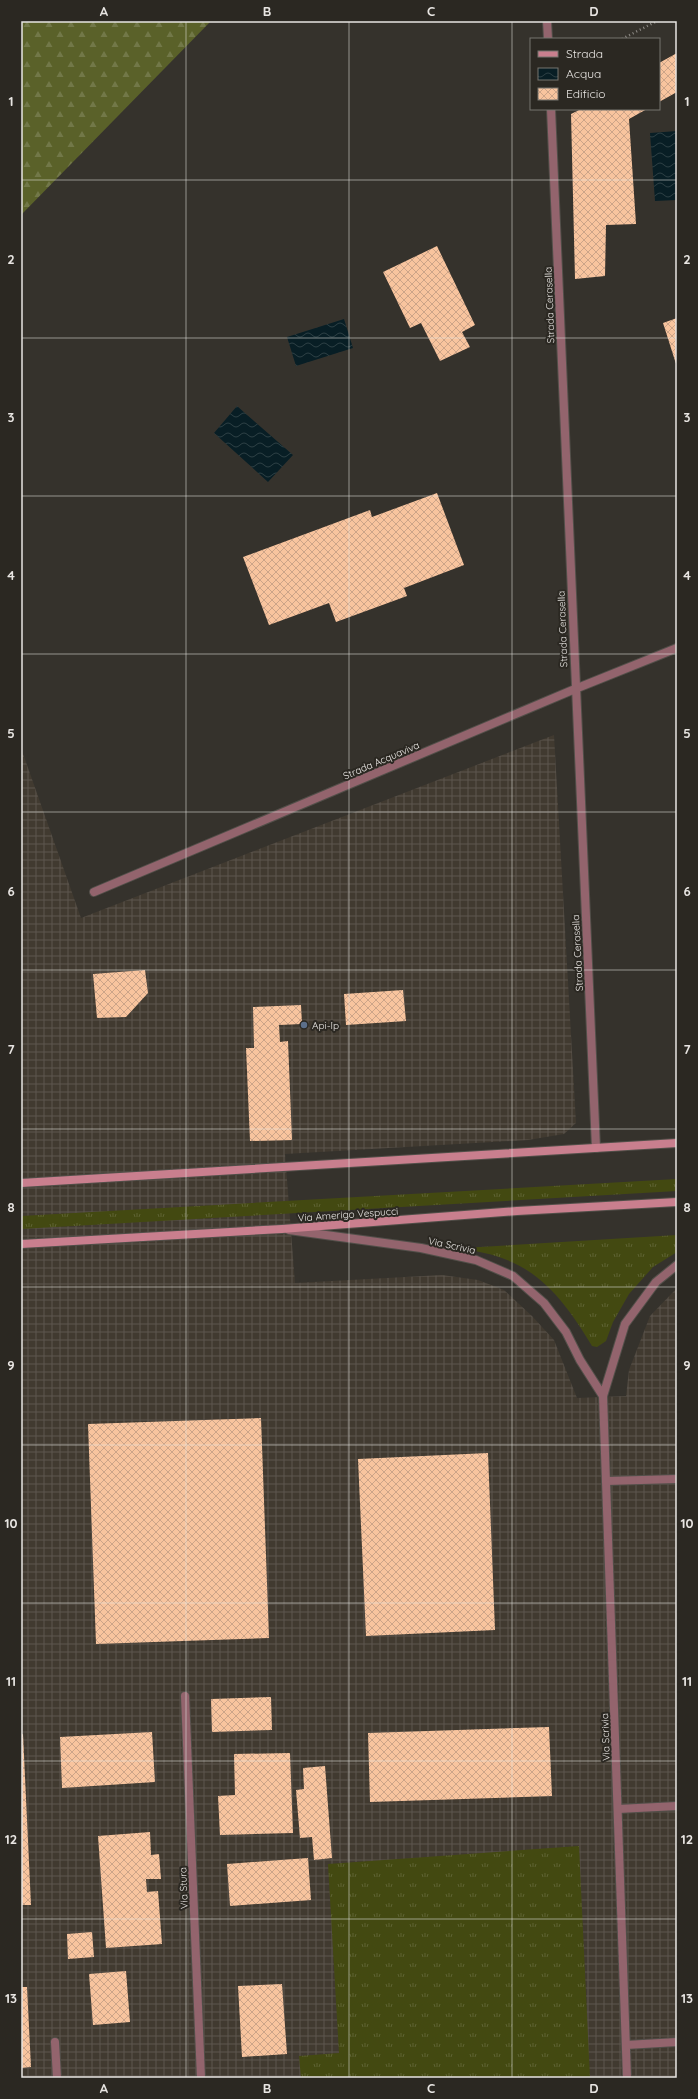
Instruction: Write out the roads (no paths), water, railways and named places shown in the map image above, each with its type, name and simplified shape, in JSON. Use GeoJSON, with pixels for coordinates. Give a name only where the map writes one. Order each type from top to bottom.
{"type":"FeatureCollection","features":[{"type":"Feature","properties":{"kind":"street"},"geometry":{"type":"LineString","coordinates":[[547,21],[548,38]]}},
{"type":"Feature","properties":{"kind":"street","name":"Strada Cerasella"},"geometry":{"type":"LineString","coordinates":[[551,110],[596,1148]]}},
{"type":"Feature","properties":{"kind":"street","name":"Strada Acquaviva"},"geometry":{"type":"LineString","coordinates":[[94,892],[575,689],[677,648]]}},
{"type":"Feature","properties":{"kind":"street"},"geometry":{"type":"LineString","coordinates":[[21,1183],[677,1143]]}},
{"type":"Feature","properties":{"kind":"street","name":"Via Amerigo Vespucci"},"geometry":{"type":"LineString","coordinates":[[21,1244],[282,1229],[517,1211],[677,1202]]}},
{"type":"Feature","properties":{"kind":"street","name":"Via Scrivia"},"geometry":{"type":"LineString","coordinates":[[282,1229],[428,1250],[476,1260],[513,1276],[544,1303],[566,1332],[580,1360],[603,1396]]}},
{"type":"Feature","properties":{"kind":"street","name":"Via Scrivia"},"geometry":{"type":"LineString","coordinates":[[627,2078],[603,1396],[625,1324],[656,1282],[677,1265]]}},
{"type":"Feature","properties":{"kind":"street"},"geometry":{"type":"LineString","coordinates":[[606,1481],[677,1479]]}},
{"type":"Feature","properties":{"kind":"street","name":"Via Stura"},"geometry":{"type":"LineString","coordinates":[[185,1696],[201,2078]]}},
{"type":"Feature","properties":{"kind":"street"},"geometry":{"type":"LineString","coordinates":[[618,1809],[677,1806]]}},
{"type":"Feature","properties":{"kind":"street"},"geometry":{"type":"LineString","coordinates":[[55,2042],[57,2078]]}},
{"type":"Feature","properties":{"kind":"street"},"geometry":{"type":"LineString","coordinates":[[626,2045],[677,2042]]}},
{"type":"Feature","properties":{"kind":"water"},"geometry":{"type":"Polygon","coordinates":[[[677,131],[677,200],[655,201],[650,133],[677,131]]]}},
{"type":"Feature","properties":{"kind":"water"},"geometry":{"type":"Polygon","coordinates":[[[344,319],[353,348],[296,366],[287,337],[344,319]]]}},
{"type":"Feature","properties":{"kind":"water"},"geometry":{"type":"Polygon","coordinates":[[[237,406],[293,455],[268,482],[214,433],[237,406]]]}},
{"type":"Feature","properties":{"kind":"place","name":"Api-Ip"},"geometry":{"type":"Point","coordinates":[304,1025]}}]}
